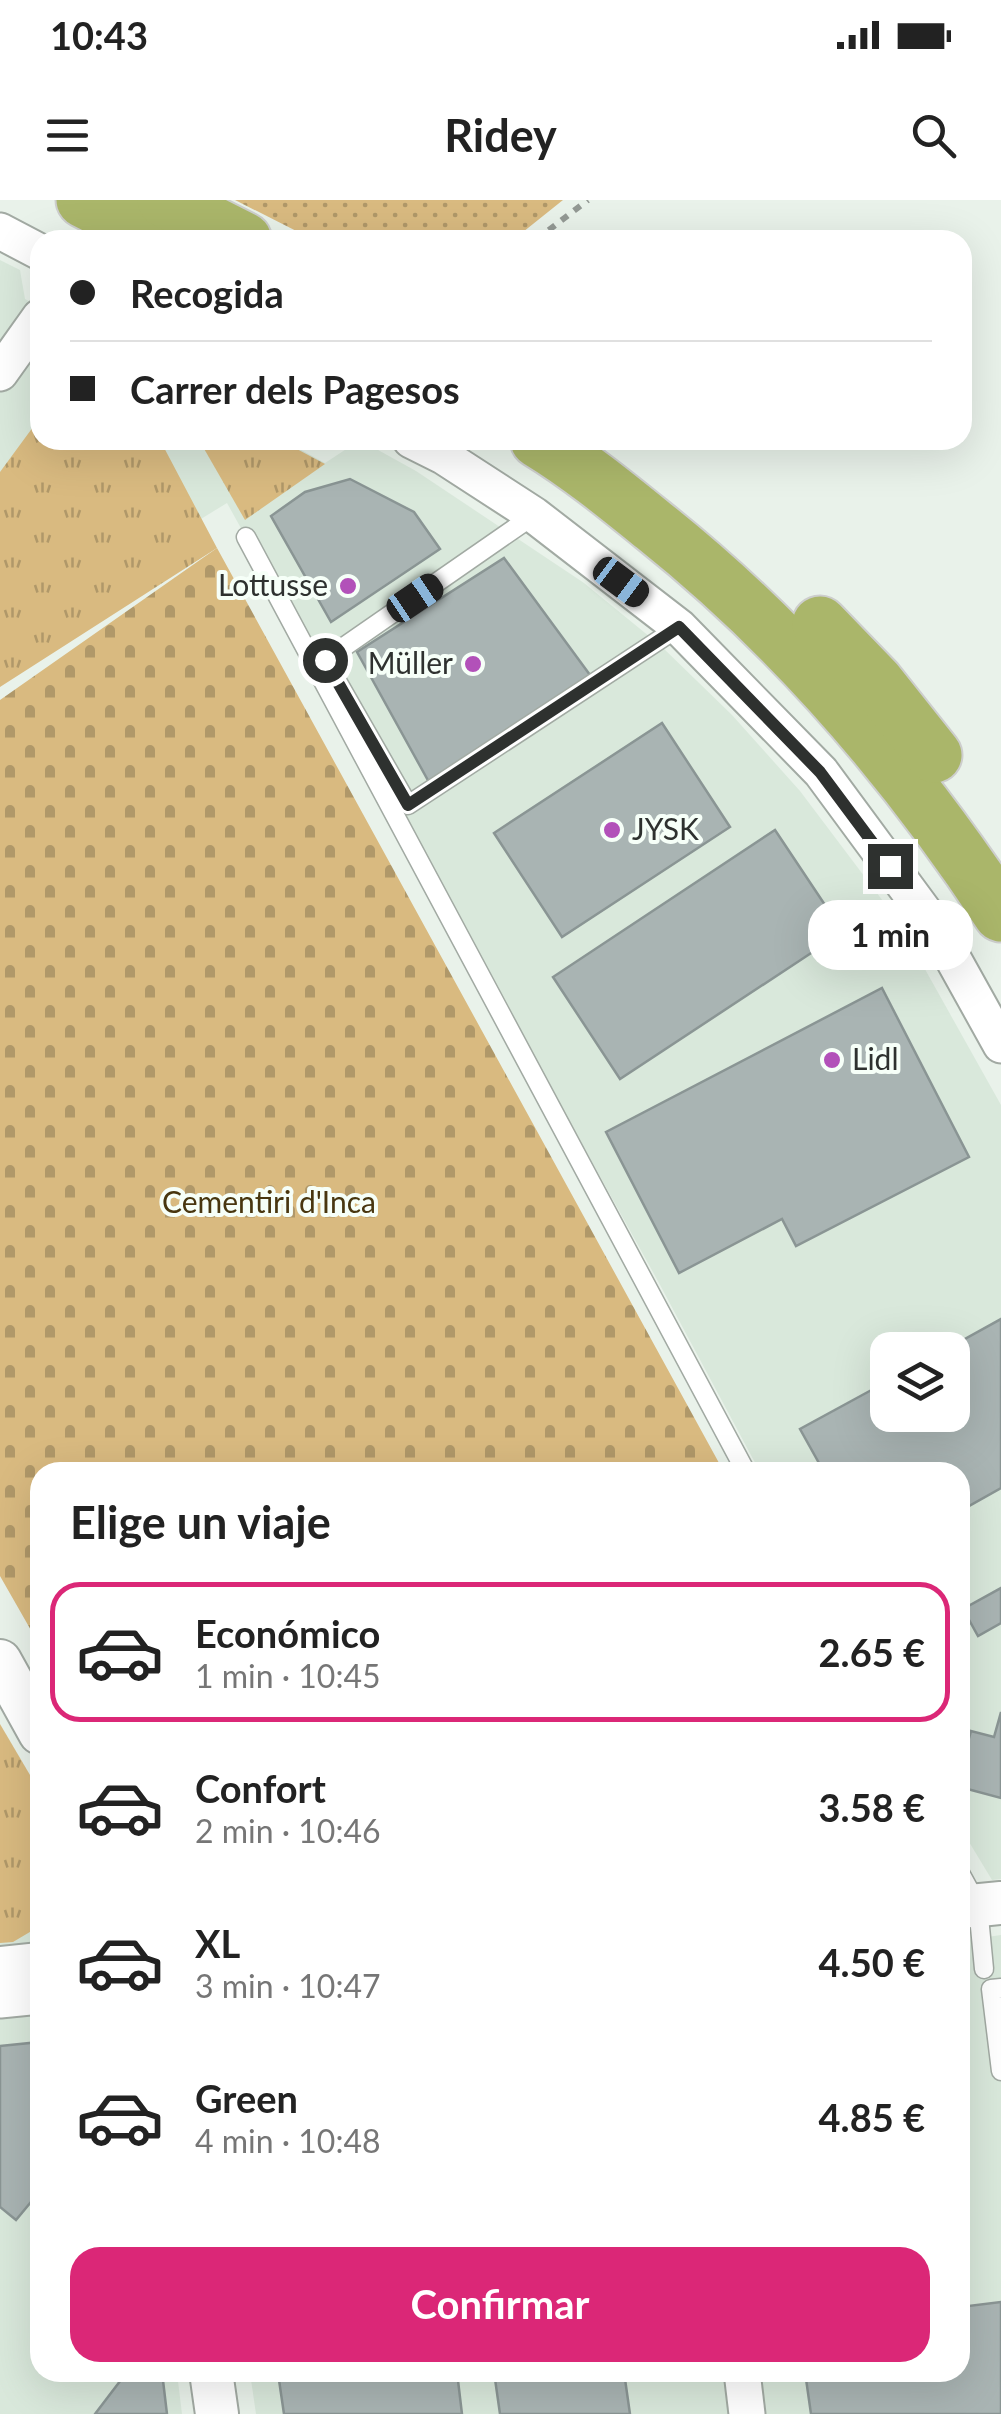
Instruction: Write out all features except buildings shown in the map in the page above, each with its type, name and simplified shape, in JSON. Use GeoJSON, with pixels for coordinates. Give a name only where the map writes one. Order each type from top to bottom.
{"type":"FeatureCollection","features":[{"type":"Feature","properties":{"kind":"highway"},"geometry":{"type":"LineString","coordinates":[[84,200],[142,230]]}},
{"type":"Feature","properties":{"kind":"highway"},"geometry":{"type":"LineString","coordinates":[[165,200],[224,230]]}},
{"type":"Feature","properties":{"kind":"highway"},"geometry":{"type":"LineString","coordinates":[[553,450],[696,558],[782,638],[884,751],[932,812],[1001,914]]}},
{"type":"Feature","properties":{"kind":"highway"},"geometry":{"type":"LineString","coordinates":[[617,450],[742,551],[833,636],[913,728],[1001,846]]}},
{"type":"Feature","properties":{"kind":"street"},"geometry":{"type":"LineString","coordinates":[[0,231],[30,247]]}},
{"type":"Feature","properties":{"kind":"street"},"geometry":{"type":"LineString","coordinates":[[0,373],[30,331]]}},
{"type":"Feature","properties":{"kind":"street"},"geometry":{"type":"LineString","coordinates":[[431,450],[534,515],[679,627],[820,772],[936,928],[1001,1045]]}},
{"type":"Feature","properties":{"kind":"street"},"geometry":{"type":"LineString","coordinates":[[0,1661],[30,1714]]}},
{"type":"Feature","properties":{"kind":"street"},"geometry":{"type":"LineString","coordinates":[[0,1968],[30,1965]]}},
{"type":"Feature","properties":{"kind":"street"},"geometry":{"type":"LineString","coordinates":[[0,2000],[30,1997]]}},
{"type":"Feature","properties":{"kind":"street"},"geometry":{"type":"LineString","coordinates":[[212,2382],[216,2414]]}},
{"type":"Feature","properties":{"kind":"street"},"geometry":{"type":"LineString","coordinates":[[743,2382],[748,2414]]}},
{"type":"Feature","properties":{"kind":"lane"},"geometry":{"type":"LineString","coordinates":[[534,515],[325,660],[408,805],[679,627]]}},
{"type":"Feature","properties":{"kind":"lane"},"geometry":{"type":"LineString","coordinates":[[246,537],[741,1462]]}},
{"type":"Feature","properties":{"kind":"lane"},"geometry":{"type":"LineString","coordinates":[[975,1897],[984,1969]]}},
{"type":"Feature","properties":{"kind":"lane"},"geometry":{"type":"LineString","coordinates":[[1001,1988],[991,1989],[1001,2071]]}},
{"type":"Feature","properties":{"kind":"path"},"geometry":{"type":"LineString","coordinates":[[549,230],[588,200]]}},
{"type":"Feature","properties":{"kind":"shaded area"},"geometry":{"type":"Polygon","coordinates":[[[0,260],[20,270],[25,299],[30,302],[30,450],[301,450],[325,463],[345,450],[378,450],[584,583],[661,646],[732,715],[800,791],[898,921],[1001,1105],[1001,1879],[992,1880],[970,1844],[970,1462],[755,1462],[227,503],[0,642],[0,260]]]}},
{"type":"Feature","properties":{"kind":"shaded area"},"geometry":{"type":"Polygon","coordinates":[[[0,1779],[30,1833],[30,2382],[178,2382],[182,2414],[0,2414],[0,1779]]]}},
{"type":"Feature","properties":{"kind":"shaded area"},"geometry":{"type":"Polygon","coordinates":[[[1001,1935],[1001,2414],[256,2414],[251,2382],[970,2382],[970,1940],[1001,1935]]]}},
{"type":"Feature","properties":{"kind":"green space"},"geometry":{"type":"Polygon","coordinates":[[[235,200],[563,200],[526,230],[294,230],[235,200]]]}},
{"type":"Feature","properties":{"kind":"green space"},"geometry":{"type":"Polygon","coordinates":[[[30,431],[30,450],[165,450],[217,548],[0,687],[0,472],[30,431]]]}},
{"type":"Feature","properties":{"kind":"green space"},"geometry":{"type":"Polygon","coordinates":[[[205,450],[299,450],[325,464],[245,520],[205,450]]]}},
{"type":"Feature","properties":{"kind":"green space","name":"Cementiri d'Inca"},"geometry":{"type":"Polygon","coordinates":[[[217,548],[719,1462],[30,1462],[30,1628],[0,1576],[0,700],[217,548]]]}},
{"type":"Feature","properties":{"kind":"green space"},"geometry":{"type":"Polygon","coordinates":[[[0,1724],[30,1775],[30,1932],[13,1942],[0,1943],[0,1724]]]}},
{"type":"Feature","properties":{"kind":"place","name":"Lottusse"},"geometry":{"type":"Point","coordinates":[348,586]}},
{"type":"Feature","properties":{"kind":"place","name":"Müller"},"geometry":{"type":"Point","coordinates":[473,664]}},
{"type":"Feature","properties":{"kind":"place","name":"JYSK"},"geometry":{"type":"Point","coordinates":[612,830]}},
{"type":"Feature","properties":{"kind":"place","name":"Lidl"},"geometry":{"type":"Point","coordinates":[832,1060]}},
{"type":"Feature","properties":{"kind":"route"},"geometry":{"type":"LineString","coordinates":[[325,660],[408,805],[679,627],[820,772],[890,866]]}}]}
